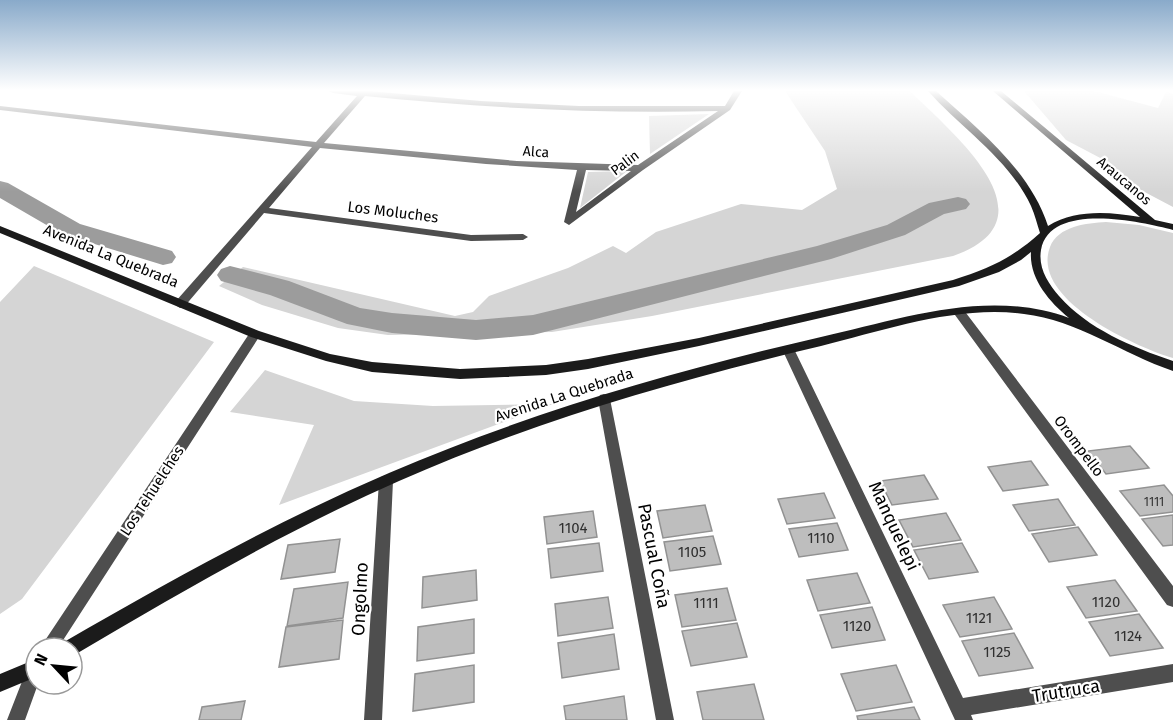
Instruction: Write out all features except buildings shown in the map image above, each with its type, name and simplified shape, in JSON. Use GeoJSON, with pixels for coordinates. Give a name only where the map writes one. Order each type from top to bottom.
{"type":"FeatureCollection","features":[{"type":"Feature","properties":{"kind":"main road"},"geometry":{"type":"LineString","coordinates":[[966,125],[1017,178],[1036,206],[1043,235],[1036,247],[1035,257],[1043,282],[1065,308],[1106,337],[1146,357],[1173,366]]}},
{"type":"Feature","properties":{"kind":"main road","name":"Araucanos"},"geometry":{"type":"LineString","coordinates":[[1037,125],[1152,222]]}},
{"type":"Feature","properties":{"kind":"main road","name":"Avenida La Quebrada"},"geometry":{"type":"LineString","coordinates":[[0,230],[255,334],[330,358],[372,367],[460,374],[546,370],[588,364],[699,342],[955,283],[994,270],[1017,258],[1058,224],[1084,217],[1118,216],[1173,227]]}},
{"type":"Feature","properties":{"kind":"main road","name":"Avenida La Quebrada"},"geometry":{"type":"LineString","coordinates":[[84,640],[250,548],[386,481],[441,457],[566,410],[788,349],[959,312],[1012,308],[1034,311],[1106,337]]}},
{"type":"Feature","properties":{"kind":"main road"},"geometry":{"type":"LineString","coordinates":[[0,683],[24,673]]}},
{"type":"Feature","properties":{"kind":"street","name":"Alca"},"geometry":{"type":"LineString","coordinates":[[142,125],[317,145],[582,169],[640,168]]}},
{"type":"Feature","properties":{"kind":"street"},"geometry":{"type":"LineString","coordinates":[[180,304],[335,125]]}},
{"type":"Feature","properties":{"kind":"street","name":"Palin"},"geometry":{"type":"LineString","coordinates":[[582,169],[569,222],[640,168],[703,125]]}},
{"type":"Feature","properties":{"kind":"street","name":"Los Moluches"},"geometry":{"type":"LineString","coordinates":[[261,210],[471,238],[523,237]]}},
{"type":"Feature","properties":{"kind":"street","name":"Orompello"},"geometry":{"type":"LineString","coordinates":[[959,312],[1173,599]]}},
{"type":"Feature","properties":{"kind":"street","name":"Los Tehuelches"},"geometry":{"type":"LineString","coordinates":[[56,636],[255,334]]}},
{"type":"Feature","properties":{"kind":"street","name":"Manquelepi"},"geometry":{"type":"LineString","coordinates":[[788,349],[961,714]]}},
{"type":"Feature","properties":{"kind":"street","name":"Pascual Coña"},"geometry":{"type":"LineString","coordinates":[[604,399],[665,720]]}},
{"type":"Feature","properties":{"kind":"street","name":"Ongolmo"},"geometry":{"type":"LineString","coordinates":[[373,720],[386,481]]}},
{"type":"Feature","properties":{"kind":"street","name":"Trutruca"},"geometry":{"type":"LineString","coordinates":[[961,714],[1173,674]]}},
{"type":"Feature","properties":{"kind":"street"},"geometry":{"type":"LineString","coordinates":[[16,720],[25,696]]}},
{"type":"Feature","properties":{"kind":"shaded area"},"geometry":{"type":"Polygon","coordinates":[[[649,125],[693,125],[650,154],[649,125]]]}},
{"type":"Feature","properties":{"kind":"shaded area"},"geometry":{"type":"Polygon","coordinates":[[[807,125],[944,125],[970,152],[987,175],[997,199],[997,221],[983,240],[953,256],[652,316],[552,332],[388,335],[338,328],[262,305],[219,286],[243,267],[455,316],[473,312],[489,296],[568,268],[613,246],[626,253],[656,232],[741,204],[802,210],[837,189],[825,151],[807,125]]]}},
{"type":"Feature","properties":{"kind":"shaded area"},"geometry":{"type":"Polygon","coordinates":[[[1053,125],[1173,125],[1173,207],[1137,188],[1106,161],[1066,140],[1053,125]]]}},
{"type":"Feature","properties":{"kind":"shaded area"},"geometry":{"type":"Polygon","coordinates":[[[627,171],[580,208],[588,172],[627,171]]]}},
{"type":"Feature","properties":{"kind":"shaded area"},"geometry":{"type":"Polygon","coordinates":[[[1106,222],[1139,225],[1173,233],[1173,358],[1135,343],[1090,318],[1070,302],[1056,285],[1048,266],[1050,247],[1054,240],[1059,234],[1074,227],[1106,222]]]}},
{"type":"Feature","properties":{"kind":"shaded area"},"geometry":{"type":"Polygon","coordinates":[[[34,266],[214,342],[22,599],[0,614],[0,302],[34,266]]]}},
{"type":"Feature","properties":{"kind":"shaded area"},"geometry":{"type":"Polygon","coordinates":[[[265,370],[354,401],[433,406],[553,404],[279,505],[314,425],[230,412],[265,370]]]}},
{"type":"Feature","properties":{"kind":"waterway"},"geometry":{"type":"LineString","coordinates":[[0,188],[71,229],[163,257]]}},
{"type":"Feature","properties":{"kind":"waterway"},"geometry":{"type":"LineString","coordinates":[[230,275],[279,288],[357,317],[392,323],[476,330],[533,325],[822,253],[896,230],[937,208],[958,204]]}}]}
